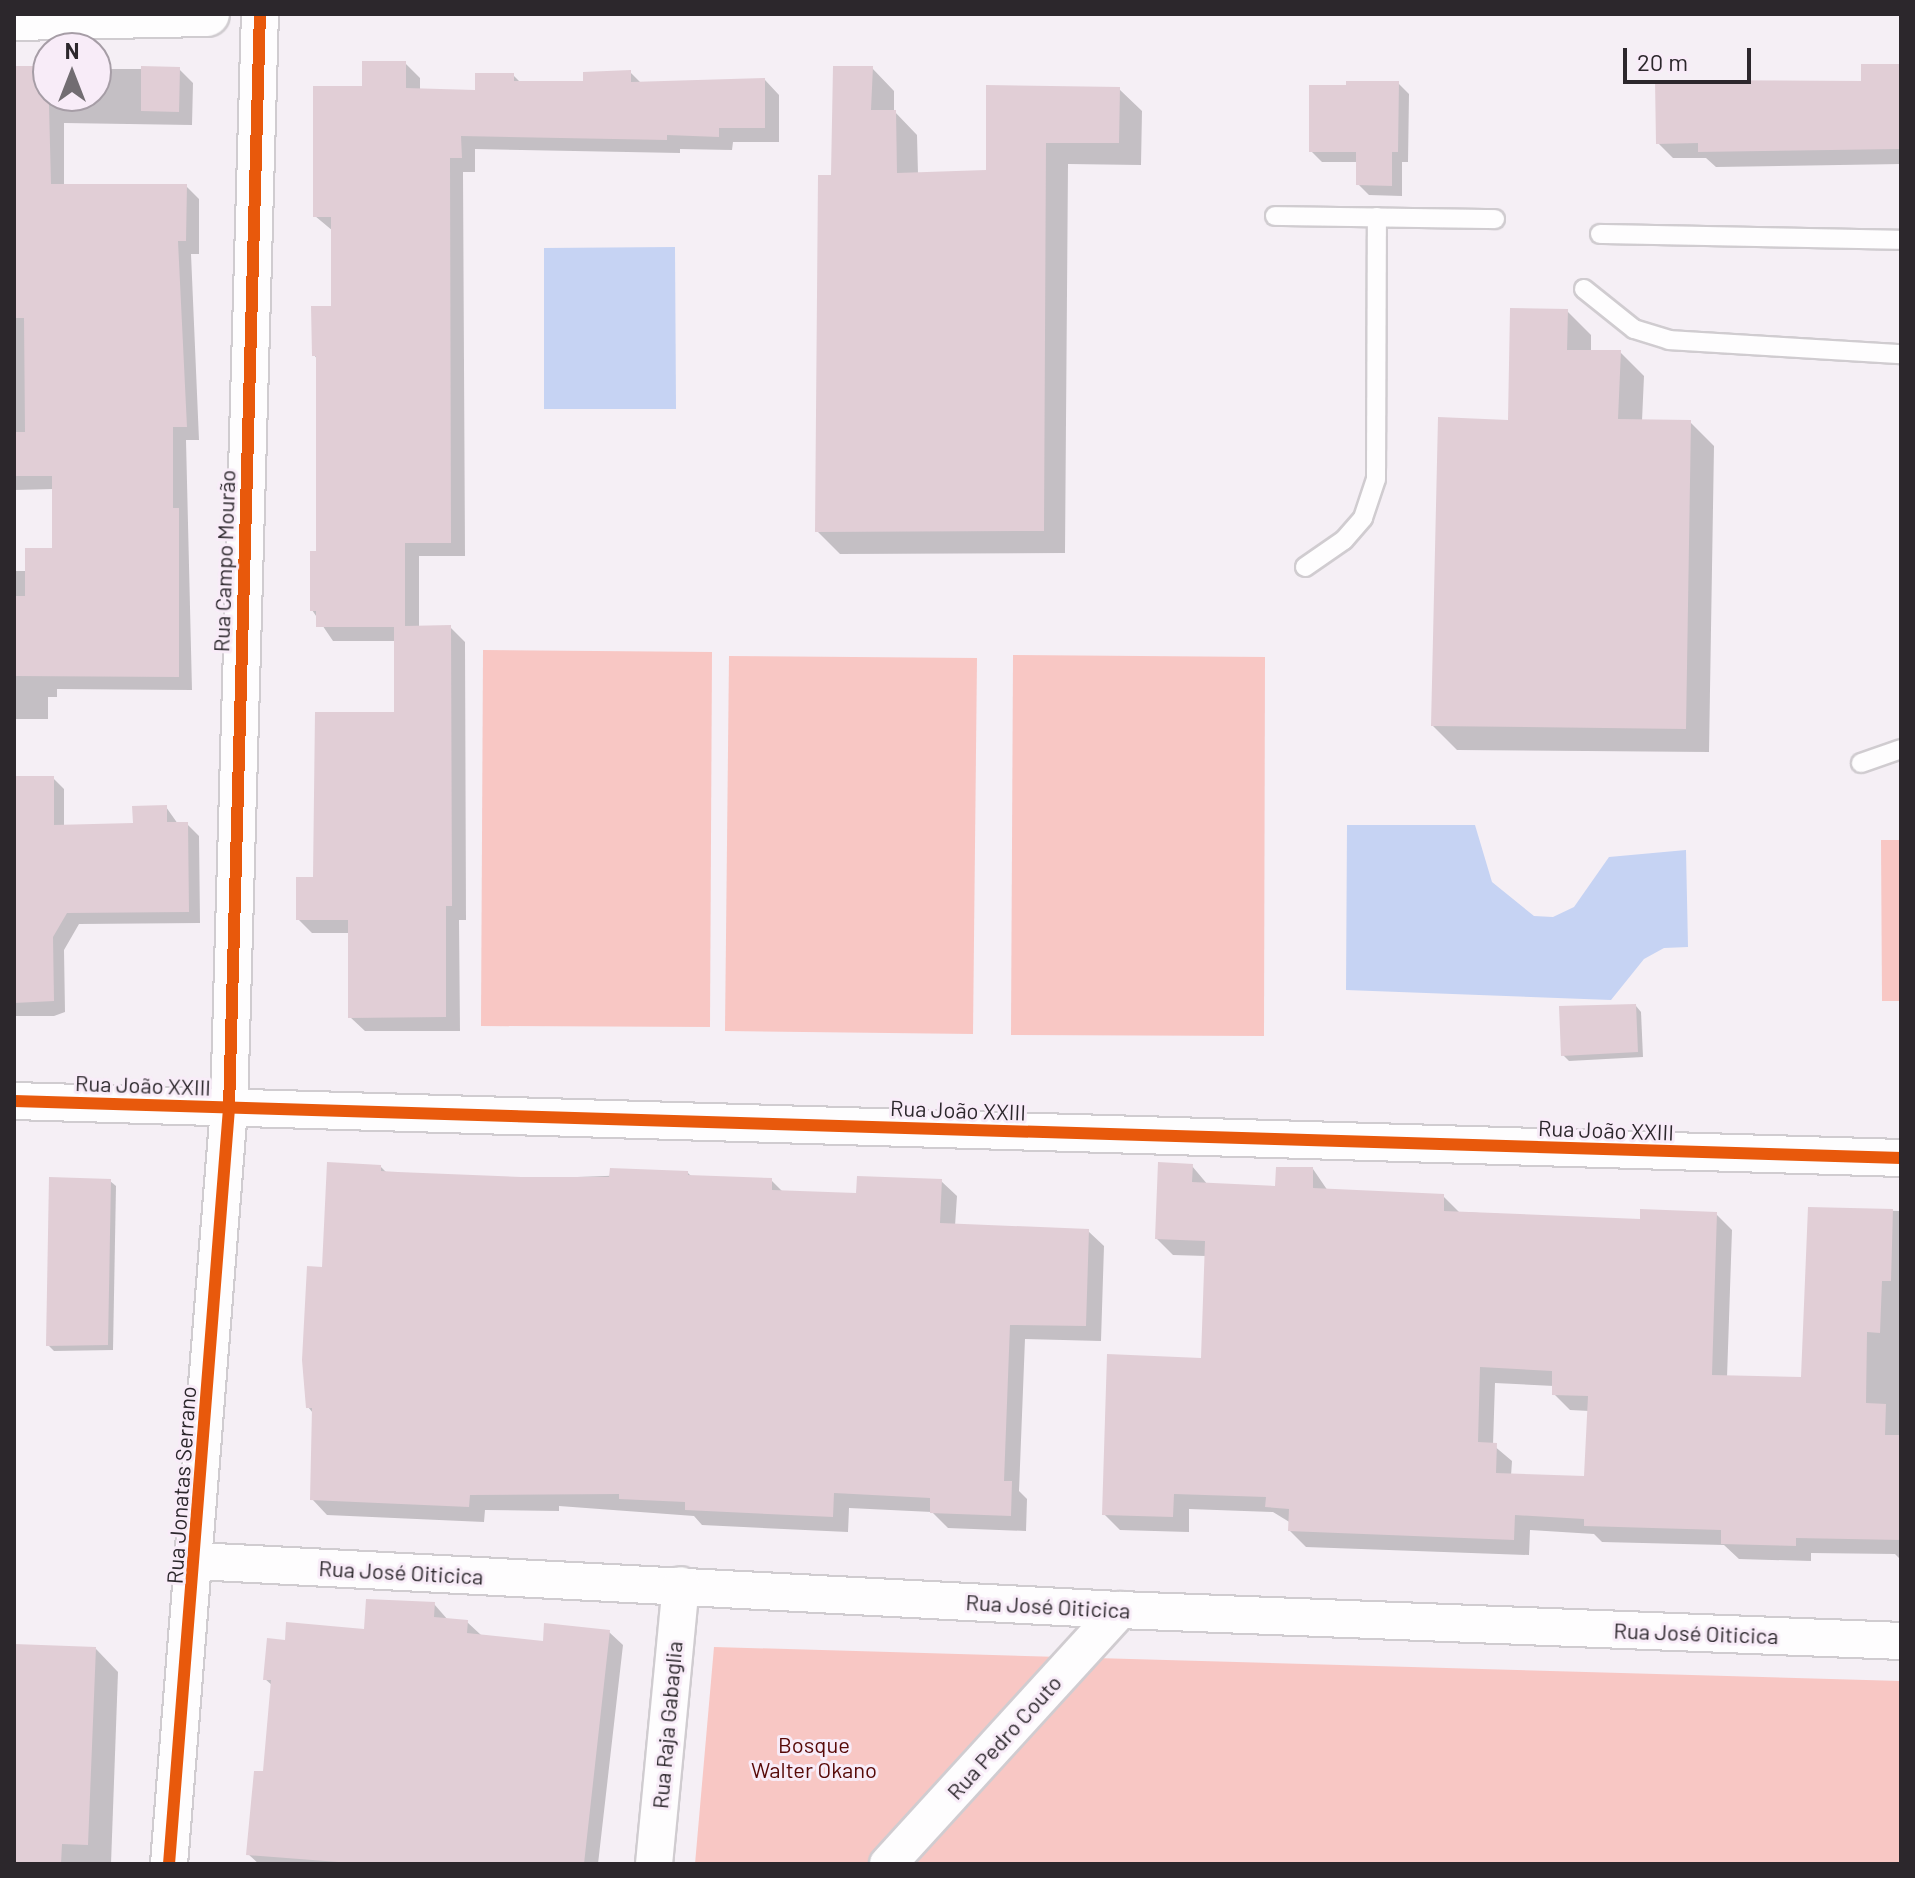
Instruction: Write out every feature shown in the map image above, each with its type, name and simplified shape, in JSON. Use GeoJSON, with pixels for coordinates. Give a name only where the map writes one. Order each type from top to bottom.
{"type":"FeatureCollection","features":[{"type":"Feature","properties":{"kind":"street"},"geometry":{"type":"LineString","coordinates":[[14,18],[207,14]]}},
{"type":"Feature","properties":{"kind":"street","name":"Rua Campo Mourão"},"geometry":{"type":"LineString","coordinates":[[229,1108],[260,14]]}},
{"type":"Feature","properties":{"kind":"street","name":"Rua João XXIII"},"geometry":{"type":"LineString","coordinates":[[14,1101],[1901,1158]]}},
{"type":"Feature","properties":{"kind":"street","name":"Rua Jonatas Serrano"},"geometry":{"type":"LineString","coordinates":[[169,1864],[196,1561],[229,1108]]}},
{"type":"Feature","properties":{"kind":"street","name":"Rua José Oiticica"},"geometry":{"type":"LineString","coordinates":[[196,1561],[1120,1610],[1901,1641]]}},
{"type":"Feature","properties":{"kind":"street","name":"Rua Raja Gabaglia"},"geometry":{"type":"LineString","coordinates":[[654,1864],[681,1585]]}},
{"type":"Feature","properties":{"kind":"street","name":"Rua Pedro Couto"},"geometry":{"type":"LineString","coordinates":[[888,1864],[1120,1610]]}},
{"type":"Feature","properties":{"kind":"lane"},"geometry":{"type":"LineString","coordinates":[[1275,216],[1495,219]]}},
{"type":"Feature","properties":{"kind":"lane"},"geometry":{"type":"LineString","coordinates":[[1305,567],[1344,540],[1363,518],[1376,479],[1377,217]]}},
{"type":"Feature","properties":{"kind":"lane"},"geometry":{"type":"LineString","coordinates":[[1600,234],[1901,240]]}},
{"type":"Feature","properties":{"kind":"lane"},"geometry":{"type":"LineString","coordinates":[[1584,289],[1634,329],[1669,340],[1901,354]]}},
{"type":"Feature","properties":{"kind":"lane"},"geometry":{"type":"LineString","coordinates":[[1861,763],[1901,749]]}},
{"type":"Feature","properties":{"kind":"green space"},"geometry":{"type":"Polygon","coordinates":[[[483,650],[712,652],[710,1027],[481,1026],[483,650]]]}},
{"type":"Feature","properties":{"kind":"green space"},"geometry":{"type":"Polygon","coordinates":[[[1013,655],[1265,657],[1264,1036],[1011,1035],[1013,655]]]}},
{"type":"Feature","properties":{"kind":"green space"},"geometry":{"type":"Polygon","coordinates":[[[729,656],[977,658],[973,1034],[725,1031],[729,656]]]}},
{"type":"Feature","properties":{"kind":"green space"},"geometry":{"type":"Polygon","coordinates":[[[1881,840],[1901,840],[1901,1001],[1882,1001],[1881,840]]]}},
{"type":"Feature","properties":{"kind":"green space","name":"Bosque Walter Okano"},"geometry":{"type":"Polygon","coordinates":[[[714,1647],[1901,1681],[1901,1864],[695,1864],[714,1647]]]}},
{"type":"Feature","properties":{"kind":"water"},"geometry":{"type":"Polygon","coordinates":[[[675,247],[676,409],[544,409],[544,248],[675,247]]]}},
{"type":"Feature","properties":{"kind":"water"},"geometry":{"type":"Polygon","coordinates":[[[1347,825],[1475,825],[1492,882],[1534,916],[1553,917],[1574,907],[1609,857],[1686,850],[1688,947],[1664,948],[1644,959],[1611,1000],[1346,990],[1347,825]]]}},
{"type":"Feature","properties":{"kind":"building"},"geometry":{"type":"Polygon","coordinates":[[[362,61],[406,61],[406,88],[475,90],[475,73],[514,73],[514,81],[583,81],[583,72],[631,70],[631,82],[765,78],[765,128],[719,128],[719,137],[667,135],[667,140],[461,136],[462,158],[450,158],[451,543],[405,543],[405,626],[451,625],[452,906],[446,906],[446,1017],[348,1018],[348,920],[296,920],[296,877],[313,877],[315,712],[394,712],[394,627],[316,627],[316,611],[310,611],[310,551],[316,551],[316,356],[312,356],[311,306],[331,306],[331,217],[313,217],[313,86],[362,86],[362,61]]]}},
{"type":"Feature","properties":{"kind":"building"},"geometry":{"type":"Polygon","coordinates":[[[1861,64],[1901,64],[1901,149],[1698,152],[1698,143],[1656,144],[1655,80],[1861,81],[1861,64]]]}},
{"type":"Feature","properties":{"kind":"building"},"geometry":{"type":"Polygon","coordinates":[[[14,66],[32,66],[32,112],[49,112],[51,184],[187,184],[186,241],[178,241],[187,427],[173,427],[173,508],[179,508],[179,677],[14,676],[15,596],[25,596],[25,548],[52,548],[52,476],[14,476],[14,432],[25,432],[24,318],[14,318],[14,66]]]}},
{"type":"Feature","properties":{"kind":"building"},"geometry":{"type":"Polygon","coordinates":[[[141,66],[180,67],[179,112],[141,111],[141,66]]]}},
{"type":"Feature","properties":{"kind":"building"},"geometry":{"type":"Polygon","coordinates":[[[833,66],[873,66],[871,110],[896,110],[897,173],[986,170],[986,85],[1120,87],[1119,143],[1046,143],[1044,531],[815,532],[818,175],[831,175],[833,66]]]}},
{"type":"Feature","properties":{"kind":"building"},"geometry":{"type":"Polygon","coordinates":[[[1346,81],[1399,81],[1398,152],[1392,152],[1392,186],[1356,185],[1356,152],[1309,152],[1309,85],[1346,85],[1346,81]]]}},
{"type":"Feature","properties":{"kind":"building"},"geometry":{"type":"Polygon","coordinates":[[[1510,308],[1568,309],[1567,350],[1621,350],[1618,419],[1691,420],[1686,729],[1431,726],[1438,417],[1508,420],[1510,308]]]}},
{"type":"Feature","properties":{"kind":"building"},"geometry":{"type":"Polygon","coordinates":[[[14,776],[54,776],[54,825],[133,823],[132,806],[167,805],[167,822],[188,822],[189,912],[67,913],[53,937],[54,1001],[14,1003],[14,776]]]}},
{"type":"Feature","properties":{"kind":"building"},"geometry":{"type":"Polygon","coordinates":[[[1636,1004],[1638,1052],[1561,1056],[1559,1006],[1636,1004]]]}},
{"type":"Feature","properties":{"kind":"building"},"geometry":{"type":"Polygon","coordinates":[[[327,1162],[381,1165],[381,1171],[521,1177],[609,1177],[610,1168],[688,1171],[688,1175],[772,1178],[772,1190],[856,1193],[857,1176],[942,1179],[940,1223],[1089,1229],[1086,1326],[1010,1325],[1004,1481],[1012,1481],[1011,1516],[930,1513],[930,1498],[834,1493],[833,1517],[685,1510],[685,1502],[619,1499],[619,1494],[470,1495],[469,1507],[310,1500],[312,1408],[306,1408],[302,1360],[307,1266],[322,1267],[327,1162]]]}},
{"type":"Feature","properties":{"kind":"building"},"geometry":{"type":"Polygon","coordinates":[[[1158,1162],[1193,1164],[1192,1182],[1275,1186],[1276,1167],[1313,1167],[1313,1188],[1444,1194],[1444,1211],[1640,1219],[1640,1209],[1717,1212],[1712,1375],[1801,1377],[1808,1207],[1893,1209],[1891,1281],[1882,1281],[1880,1333],[1867,1332],[1866,1403],[1886,1404],[1885,1435],[1901,1435],[1901,1540],[1796,1538],[1796,1546],[1721,1544],[1721,1530],[1584,1526],[1584,1519],[1515,1515],[1514,1540],[1288,1531],[1289,1509],[1265,1507],[1266,1497],[1174,1494],[1173,1517],[1102,1515],[1107,1354],[1201,1358],[1205,1241],[1155,1239],[1158,1162]],[[1480,1367],[1478,1442],[1497,1443],[1496,1473],[1584,1476],[1588,1396],[1552,1395],[1552,1371],[1480,1367]]]}},
{"type":"Feature","properties":{"kind":"building"},"geometry":{"type":"Polygon","coordinates":[[[49,1177],[111,1179],[108,1345],[46,1346],[49,1177]]]}},
{"type":"Feature","properties":{"kind":"building"},"geometry":{"type":"Polygon","coordinates":[[[366,1599],[435,1602],[434,1617],[468,1620],[467,1633],[543,1641],[544,1623],[610,1630],[584,1864],[364,1864],[246,1855],[254,1771],[263,1771],[271,1680],[263,1680],[267,1638],[285,1640],[286,1622],[364,1629],[366,1599]]]}},
{"type":"Feature","properties":{"kind":"building"},"geometry":{"type":"Polygon","coordinates":[[[14,1644],[96,1647],[88,1845],[62,1844],[61,1864],[14,1864],[14,1644]]]}},
{"type":"Feature","properties":{"kind":"cycle path"},"geometry":{"type":"LineString","coordinates":[[169,1864],[229,1108],[260,14]]}},
{"type":"Feature","properties":{"kind":"cycle path"},"geometry":{"type":"LineString","coordinates":[[14,1101],[1901,1158]]}}]}
